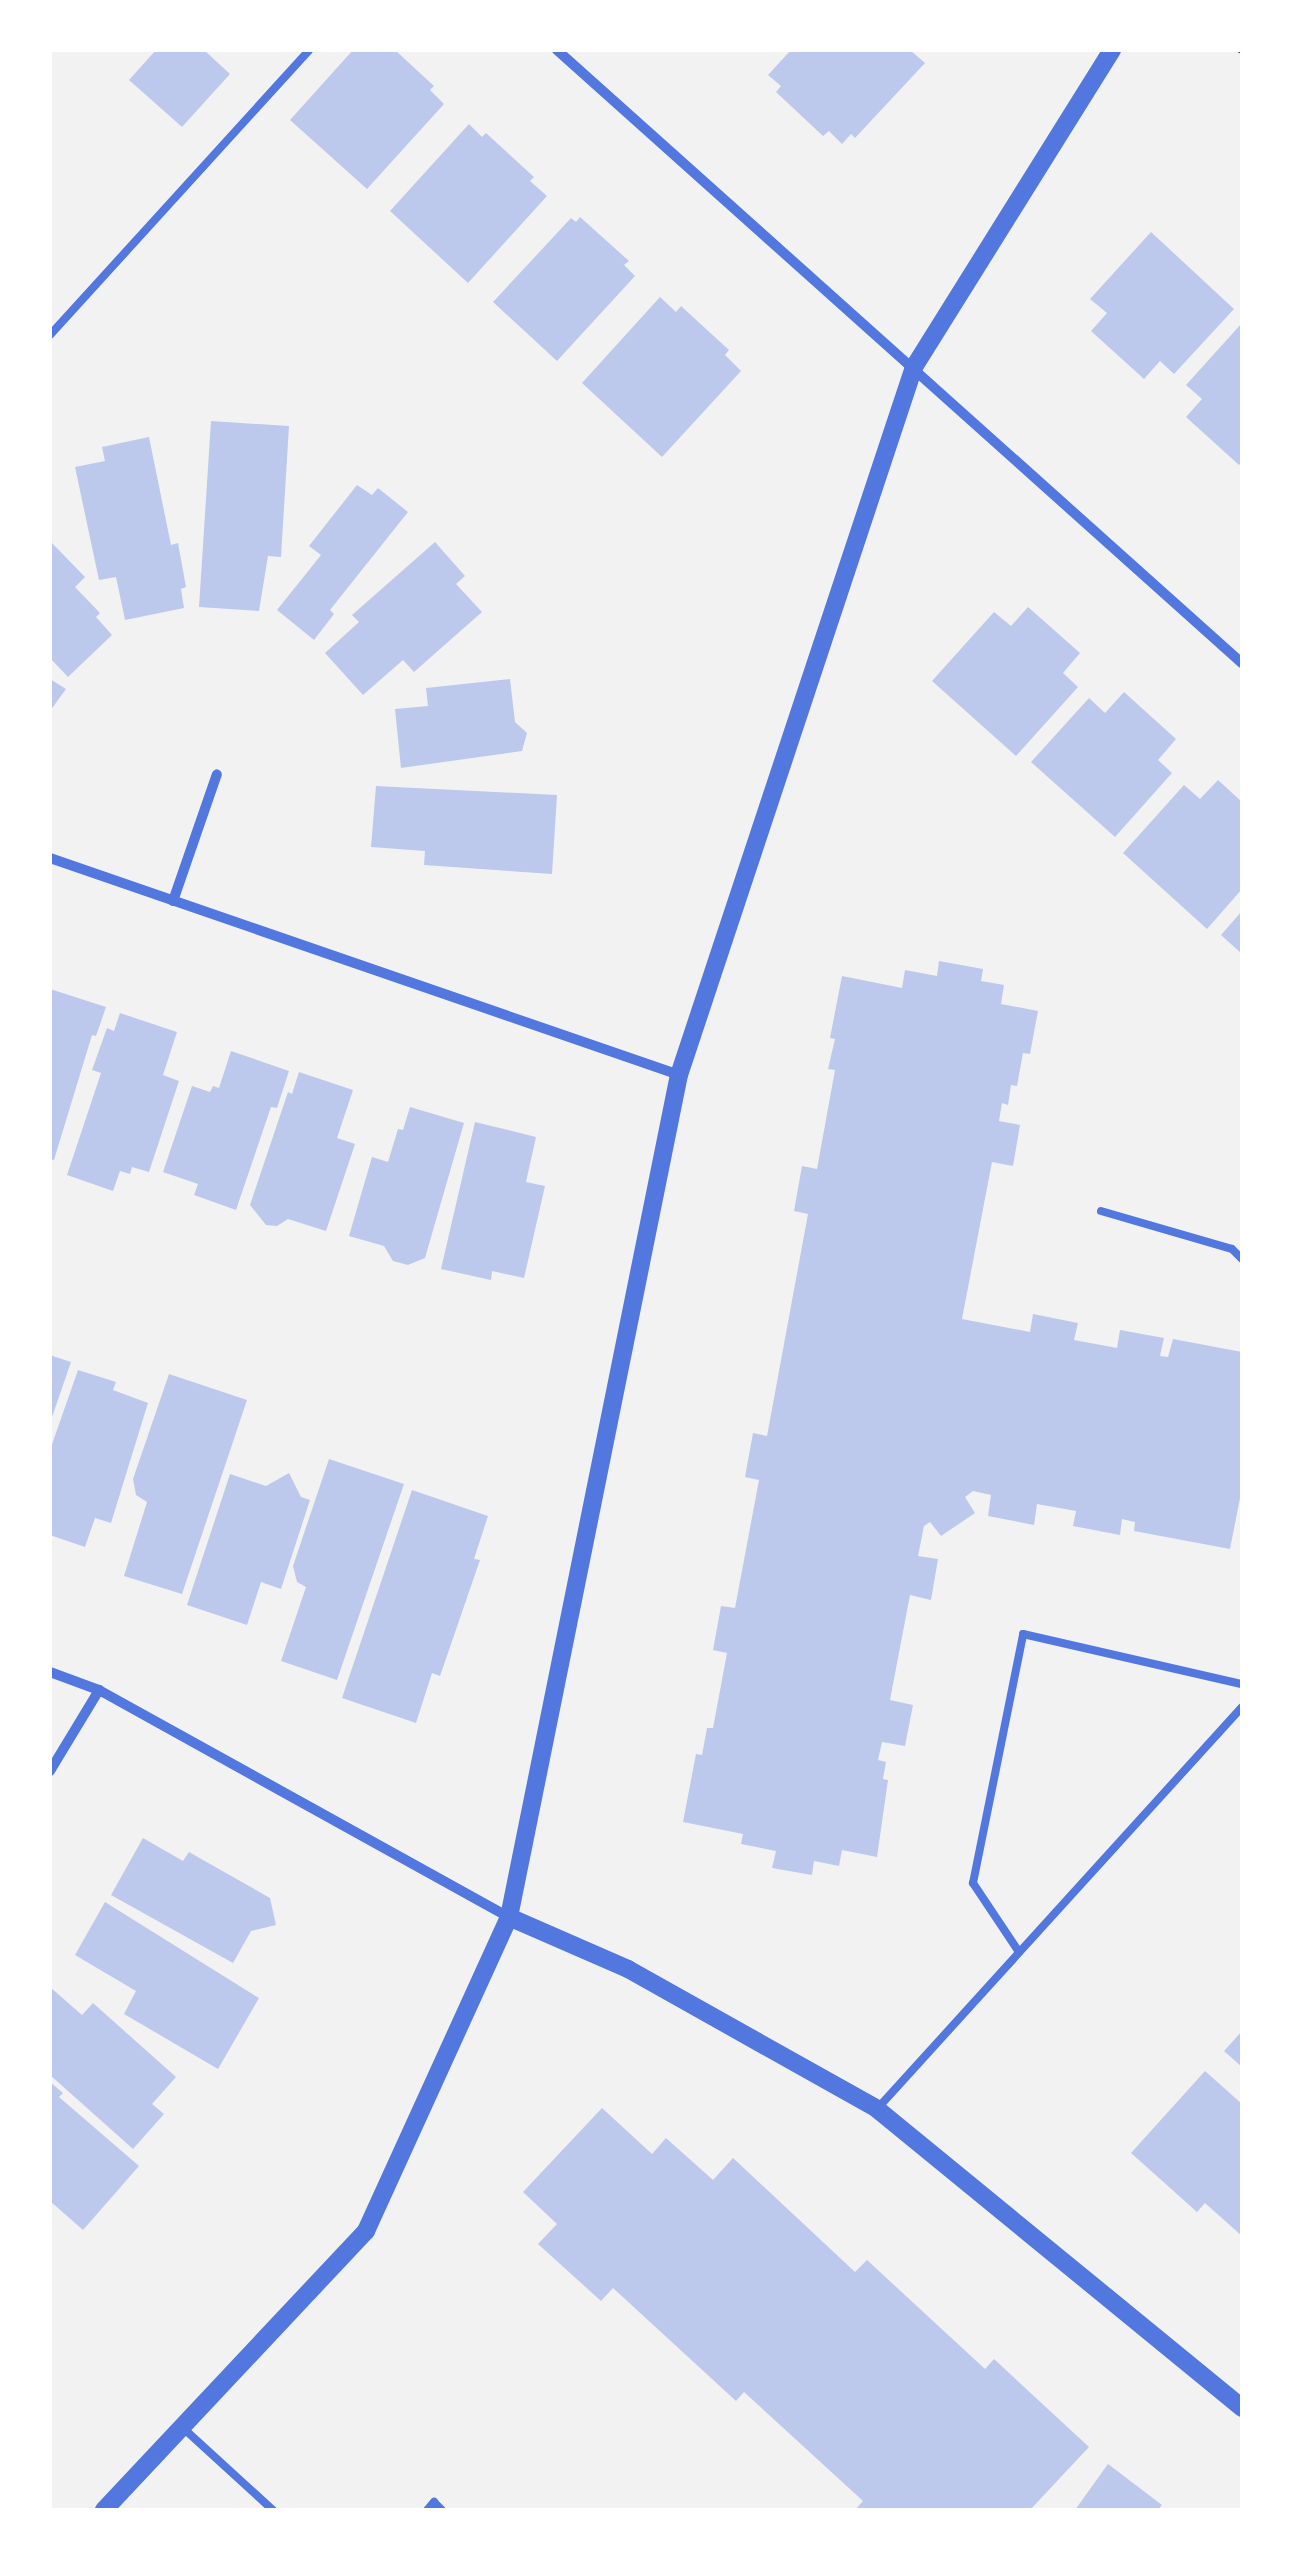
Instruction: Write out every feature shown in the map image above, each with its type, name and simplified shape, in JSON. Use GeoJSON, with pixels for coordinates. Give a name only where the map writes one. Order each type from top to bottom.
{"type":"FeatureCollection","features":[{"type":"Feature","properties":{"kind":"street"},"geometry":{"type":"LineString","coordinates":[[556,50],[1242,663]]}},
{"type":"Feature","properties":{"kind":"street"},"geometry":{"type":"LineString","coordinates":[[104,2510],[366,2231],[509,1917],[678,1075],[914,366],[1112,50]]}},
{"type":"Feature","properties":{"kind":"street"},"geometry":{"type":"LineString","coordinates":[[172,901],[218,774]]}},
{"type":"Feature","properties":{"kind":"street"},"geometry":{"type":"LineString","coordinates":[[50,858],[678,1075]]}},
{"type":"Feature","properties":{"kind":"street"},"geometry":{"type":"LineString","coordinates":[[50,1672],[98,1690],[509,1917],[628,1969],[877,2108],[1242,2408]]}},
{"type":"Feature","properties":{"kind":"street"},"geometry":{"type":"LineString","coordinates":[[50,1772],[98,1690]]}},
{"type":"Feature","properties":{"kind":"lane"},"geometry":{"type":"LineString","coordinates":[[50,335],[308,50]]}},
{"type":"Feature","properties":{"kind":"lane"},"geometry":{"type":"LineString","coordinates":[[1101,1212],[1232,1249],[1242,1259]]}},
{"type":"Feature","properties":{"kind":"lane"},"geometry":{"type":"LineString","coordinates":[[1020,1952],[973,1884],[1023,1634],[1242,1684]]}},
{"type":"Feature","properties":{"kind":"lane"},"geometry":{"type":"LineString","coordinates":[[877,2108],[1242,1707]]}},
{"type":"Feature","properties":{"kind":"lane"},"geometry":{"type":"LineString","coordinates":[[182,2427],[272,2510]]}},
{"type":"Feature","properties":{"kind":"lane"},"geometry":{"type":"LineString","coordinates":[[427,2510],[434,2502],[442,2510]]}},
{"type":"Feature","properties":{"kind":"building"},"geometry":{"type":"Polygon","coordinates":[[[156,50],[204,50],[230,74],[182,127],[129,80],[156,50]]]}},
{"type":"Feature","properties":{"kind":"building"},"geometry":{"type":"Polygon","coordinates":[[[353,50],[395,50],[434,86],[430,90],[444,104],[367,189],[290,120],[353,50]]]}},
{"type":"Feature","properties":{"kind":"building"},"geometry":{"type":"Polygon","coordinates":[[[791,50],[910,50],[925,63],[855,138],[851,134],[842,144],[829,131],[823,136],[776,92],[781,86],[768,75],[791,50]]]}},
{"type":"Feature","properties":{"kind":"building"},"geometry":{"type":"Polygon","coordinates":[[[469,124],[482,137],[486,133],[534,177],[530,181],[547,196],[468,283],[390,211],[469,124]]]}},
{"type":"Feature","properties":{"kind":"building"},"geometry":{"type":"Polygon","coordinates":[[[580,217],[629,261],[624,265],[635,276],[557,361],[493,302],[571,218],[576,222],[580,217]]]}},
{"type":"Feature","properties":{"kind":"building"},"geometry":{"type":"Polygon","coordinates":[[[1151,232],[1234,309],[1174,374],[1160,361],[1144,379],[1091,331],[1107,313],[1090,299],[1151,232]]]}},
{"type":"Feature","properties":{"kind":"building"},"geometry":{"type":"Polygon","coordinates":[[[660,297],[676,312],[681,306],[729,350],[725,355],[741,371],[662,457],[582,383],[660,297]]]}},
{"type":"Feature","properties":{"kind":"building"},"geometry":{"type":"Polygon","coordinates":[[[1242,323],[1239,465],[1186,417],[1202,399],[1186,385],[1242,323]]]}},
{"type":"Feature","properties":{"kind":"building"},"geometry":{"type":"Polygon","coordinates":[[[211,421],[289,426],[281,557],[268,556],[259,611],[199,607],[211,421]]]}},
{"type":"Feature","properties":{"kind":"building"},"geometry":{"type":"Polygon","coordinates":[[[149,437],[171,545],[178,543],[186,587],[181,589],[184,608],[125,620],[116,577],[99,580],[75,467],[105,461],[102,447],[149,437]]]}},
{"type":"Feature","properties":{"kind":"building"},"geometry":{"type":"Polygon","coordinates":[[[357,485],[372,495],[378,488],[408,512],[330,610],[334,614],[314,640],[277,610],[321,555],[309,546],[357,485]]]}},
{"type":"Feature","properties":{"kind":"building"},"geometry":{"type":"Polygon","coordinates":[[[50,541],[85,577],[75,587],[100,613],[96,617],[112,635],[68,677],[50,658],[50,541]]]}},
{"type":"Feature","properties":{"kind":"building"},"geometry":{"type":"Polygon","coordinates":[[[435,542],[465,576],[456,584],[482,612],[414,672],[403,660],[363,695],[325,653],[359,622],[352,615],[435,542]]]}},
{"type":"Feature","properties":{"kind":"building"},"geometry":{"type":"Polygon","coordinates":[[[1028,607],[1080,653],[1063,673],[1078,687],[1016,756],[932,681],[994,612],[1011,626],[1028,607]]]}},
{"type":"Feature","properties":{"kind":"building"},"geometry":{"type":"Polygon","coordinates":[[[50,679],[66,689],[50,711],[50,679]]]}},
{"type":"Feature","properties":{"kind":"building"},"geometry":{"type":"Polygon","coordinates":[[[510,679],[515,722],[527,733],[522,751],[401,768],[395,709],[428,706],[426,688],[510,679]]]}},
{"type":"Feature","properties":{"kind":"building"},"geometry":{"type":"Polygon","coordinates":[[[1124,692],[1176,739],[1158,760],[1172,773],[1115,837],[1031,762],[1089,698],[1105,713],[1124,692]]]}},
{"type":"Feature","properties":{"kind":"building"},"geometry":{"type":"Polygon","coordinates":[[[1218,780],[1242,802],[1242,889],[1207,929],[1123,853],[1184,785],[1200,799],[1218,780]]]}},
{"type":"Feature","properties":{"kind":"building"},"geometry":{"type":"Polygon","coordinates":[[[376,786],[557,795],[552,874],[424,865],[425,851],[371,847],[376,786]]]}},
{"type":"Feature","properties":{"kind":"building"},"geometry":{"type":"Polygon","coordinates":[[[1242,911],[1242,954],[1221,935],[1242,911]]]}},
{"type":"Feature","properties":{"kind":"building"},"geometry":{"type":"Polygon","coordinates":[[[939,961],[983,969],[981,981],[1004,985],[1001,1004],[1038,1011],[1030,1054],[1023,1053],[1017,1086],[1011,1085],[1008,1105],[1002,1103],[999,1121],[1020,1125],[1013,1166],[992,1162],[962,1319],[1030,1332],[1033,1314],[1078,1323],[1074,1340],[1117,1348],[1120,1330],[1164,1338],[1160,1356],[1168,1357],[1173,1339],[1242,1352],[1242,1488],[1230,1549],[1134,1531],[1135,1522],[1122,1519],[1120,1535],[1073,1526],[1076,1511],[1037,1504],[1034,1525],[988,1516],[991,1495],[973,1491],[965,1497],[975,1513],[941,1536],[930,1522],[924,1526],[918,1556],[938,1559],[931,1600],[910,1595],[890,1700],[913,1705],[905,1746],[882,1742],[878,1760],[886,1762],[883,1779],[888,1780],[877,1857],[842,1850],[839,1866],[814,1861],[812,1875],[772,1868],[776,1851],[741,1844],[743,1834],[683,1822],[696,1754],[702,1755],[707,1728],[713,1728],[727,1653],[713,1650],[721,1606],[735,1608],[759,1480],[745,1477],[753,1433],[767,1436],[808,1214],[794,1211],[802,1166],[817,1169],[835,1070],[828,1069],[835,1039],[830,1038],[842,976],[902,988],[905,970],[937,976],[939,961]]]}},
{"type":"Feature","properties":{"kind":"building"},"geometry":{"type":"Polygon","coordinates":[[[50,989],[106,1007],[96,1036],[92,1035],[54,1160],[50,1159],[50,989]]]}},
{"type":"Feature","properties":{"kind":"building"},"geometry":{"type":"Polygon","coordinates":[[[120,1013],[177,1032],[163,1075],[179,1081],[149,1172],[132,1167],[130,1174],[120,1171],[113,1191],[67,1175],[101,1073],[92,1070],[107,1028],[114,1031],[120,1013]]]}},
{"type":"Feature","properties":{"kind":"building"},"geometry":{"type":"Polygon","coordinates":[[[231,1051],[289,1071],[277,1108],[271,1107],[236,1210],[194,1195],[198,1184],[163,1172],[192,1086],[210,1092],[213,1086],[219,1088],[231,1051]]]}},
{"type":"Feature","properties":{"kind":"building"},"geometry":{"type":"Polygon","coordinates":[[[299,1072],[353,1090],[337,1138],[355,1144],[326,1231],[288,1219],[277,1226],[266,1225],[250,1205],[288,1092],[292,1094],[299,1072]]]}},
{"type":"Feature","properties":{"kind":"building"},"geometry":{"type":"Polygon","coordinates":[[[410,1107],[464,1123],[425,1258],[408,1265],[393,1261],[384,1246],[349,1236],[372,1157],[388,1162],[410,1107]]]}},
{"type":"Feature","properties":{"kind":"building"},"geometry":{"type":"Polygon","coordinates":[[[475,1122],[536,1137],[526,1182],[545,1186],[524,1278],[492,1271],[491,1280],[441,1269],[475,1122]]]}},
{"type":"Feature","properties":{"kind":"building"},"geometry":{"type":"Polygon","coordinates":[[[50,1355],[71,1362],[51,1420],[50,1420],[50,1355]]]}},
{"type":"Feature","properties":{"kind":"building"},"geometry":{"type":"Polygon","coordinates":[[[78,1370],[116,1382],[113,1390],[148,1403],[111,1523],[95,1518],[85,1547],[50,1535],[50,1450],[78,1370]]]}},
{"type":"Feature","properties":{"kind":"building"},"geometry":{"type":"Polygon","coordinates":[[[169,1374],[247,1400],[182,1594],[124,1576],[147,1502],[136,1495],[133,1479],[169,1374]]]}},
{"type":"Feature","properties":{"kind":"building"},"geometry":{"type":"Polygon","coordinates":[[[329,1459],[404,1484],[337,1680],[281,1661],[306,1587],[297,1582],[293,1566],[329,1459]]]}},
{"type":"Feature","properties":{"kind":"building"},"geometry":{"type":"Polygon","coordinates":[[[289,1473],[301,1497],[310,1500],[281,1589],[261,1582],[247,1625],[187,1605],[230,1474],[266,1486],[289,1473]]]}},
{"type":"Feature","properties":{"kind":"building"},"geometry":{"type":"Polygon","coordinates":[[[412,1490],[488,1516],[474,1559],[480,1560],[440,1676],[432,1673],[416,1723],[342,1698],[412,1490]]]}},
{"type":"Feature","properties":{"kind":"building"},"geometry":{"type":"Polygon","coordinates":[[[143,1838],[183,1861],[189,1852],[270,1898],[276,1925],[251,1931],[233,1963],[111,1895],[143,1838]]]}},
{"type":"Feature","properties":{"kind":"building"},"geometry":{"type":"Polygon","coordinates":[[[105,1902],[259,1998],[218,2069],[124,2014],[136,1991],[75,1955],[105,1902]]]}},
{"type":"Feature","properties":{"kind":"building"},"geometry":{"type":"Polygon","coordinates":[[[50,1987],[82,2015],[93,2003],[176,2077],[152,2104],[164,2114],[133,2149],[50,2075],[50,1987]]]}},
{"type":"Feature","properties":{"kind":"building"},"geometry":{"type":"Polygon","coordinates":[[[1242,2031],[1242,2067],[1224,2051],[1242,2031]]]}},
{"type":"Feature","properties":{"kind":"building"},"geometry":{"type":"Polygon","coordinates":[[[1205,2071],[1242,2104],[1242,2236],[1205,2203],[1197,2212],[1131,2153],[1205,2071]]]}},
{"type":"Feature","properties":{"kind":"building"},"geometry":{"type":"Polygon","coordinates":[[[50,2082],[63,2093],[59,2097],[139,2166],[83,2230],[50,2201],[50,2082]]]}},
{"type":"Feature","properties":{"kind":"building"},"geometry":{"type":"Polygon","coordinates":[[[602,2108],[652,2154],[666,2138],[713,2180],[733,2158],[855,2272],[867,2260],[985,2369],[994,2359],[1089,2447],[1030,2510],[855,2510],[863,2501],[744,2392],[736,2401],[613,2288],[601,2301],[538,2244],[557,2224],[523,2192],[602,2108]]]}},
{"type":"Feature","properties":{"kind":"building"},"geometry":{"type":"Polygon","coordinates":[[[1108,2464],[1162,2505],[1158,2510],[1075,2510],[1108,2464]]]}}]}
